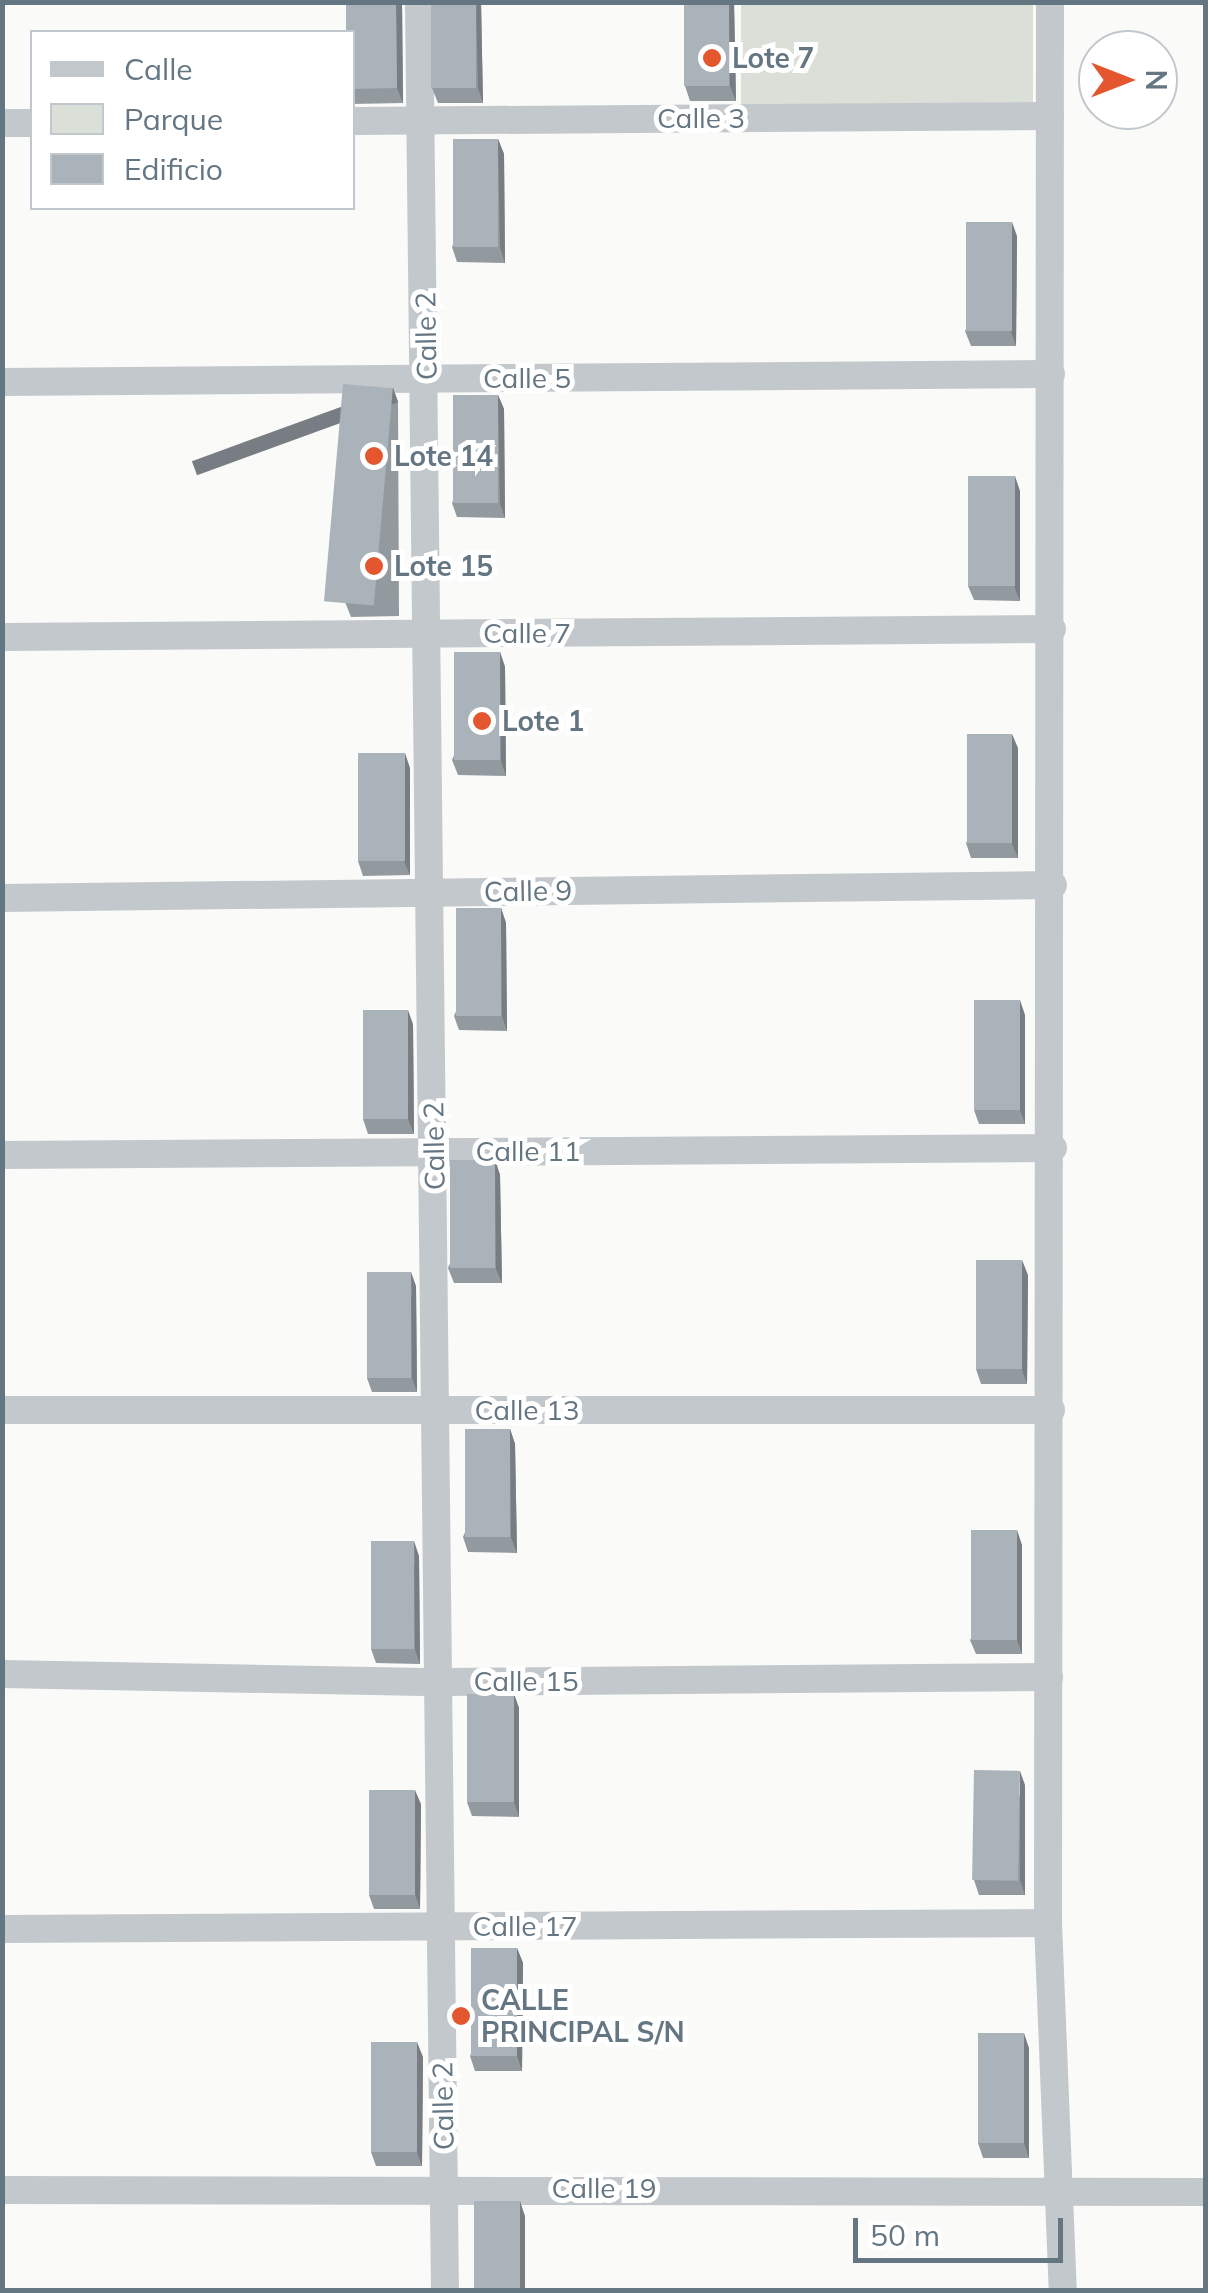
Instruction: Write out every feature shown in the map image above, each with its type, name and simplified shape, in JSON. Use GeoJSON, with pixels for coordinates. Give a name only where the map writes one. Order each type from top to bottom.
{"type":"FeatureCollection","features":[{"type":"Feature","properties":{"kind":"street","name":"Calle 2"},"geometry":{"type":"LineString","coordinates":[[419,2],[427,379],[445,2290]]}},
{"type":"Feature","properties":{"kind":"street"},"geometry":{"type":"LineString","coordinates":[[1050,2],[1053,1148],[1048,1924],[1063,2192],[1063,2290]]}},
{"type":"Feature","properties":{"kind":"street","name":"Calle 3"},"geometry":{"type":"LineString","coordinates":[[355,120],[1050,116]]}},
{"type":"Feature","properties":{"kind":"street"},"geometry":{"type":"LineString","coordinates":[[2,123],[30,122]]}},
{"type":"Feature","properties":{"kind":"street","name":"Calle 5"},"geometry":{"type":"LineString","coordinates":[[2,382],[1051,374]]}},
{"type":"Feature","properties":{"kind":"street","name":"Calle 7"},"geometry":{"type":"LineString","coordinates":[[2,637],[1052,629]]}},
{"type":"Feature","properties":{"kind":"street","name":"Calle 9"},"geometry":{"type":"LineString","coordinates":[[2,898],[1052,885]]}},
{"type":"Feature","properties":{"kind":"street","name":"Calle 11"},"geometry":{"type":"LineString","coordinates":[[2,1155],[1053,1148]]}},
{"type":"Feature","properties":{"kind":"street","name":"Calle 13"},"geometry":{"type":"LineString","coordinates":[[2,1410],[1051,1410]]}},
{"type":"Feature","properties":{"kind":"street","name":"Calle 15"},"geometry":{"type":"LineString","coordinates":[[2,1674],[437,1682],[1049,1677]]}},
{"type":"Feature","properties":{"kind":"street","name":"Calle 17"},"geometry":{"type":"LineString","coordinates":[[2,1929],[1048,1924]]}},
{"type":"Feature","properties":{"kind":"street","name":"Calle 19"},"geometry":{"type":"LineString","coordinates":[[2,2190],[1206,2192]]}},
{"type":"Feature","properties":{"kind":"green space"},"geometry":{"type":"Polygon","coordinates":[[[741,3],[1033,3],[1033,109],[741,109],[741,3]]]}},
{"type":"Feature","properties":{"kind":"building"},"geometry":{"type":"Polygon","coordinates":[[[346,2],[396,2],[397,88],[355,89],[355,30],[346,30],[346,2]]]}},
{"type":"Feature","properties":{"kind":"building"},"geometry":{"type":"Polygon","coordinates":[[[431,2],[476,2],[476,88],[431,88],[431,2]]]}},
{"type":"Feature","properties":{"kind":"building","name":"Lote 7"},"geometry":{"type":"Polygon","coordinates":[[[684,2],[729,2],[729,86],[684,86],[684,2]]]}},
{"type":"Feature","properties":{"kind":"building"},"geometry":{"type":"Polygon","coordinates":[[[453,139],[498,139],[498,247],[453,247],[453,139]]]}},
{"type":"Feature","properties":{"kind":"building"},"geometry":{"type":"Polygon","coordinates":[[[966,222],[1012,222],[1012,331],[966,331],[966,222]]]}},
{"type":"Feature","properties":{"kind":"building"},"geometry":{"type":"Polygon","coordinates":[[[343,384],[393,388],[374,606],[324,601],[343,384]]]}},
{"type":"Feature","properties":{"kind":"building"},"geometry":{"type":"Polygon","coordinates":[[[453,395],[498,395],[498,503],[453,503],[453,395]]]}},
{"type":"Feature","properties":{"kind":"building"},"geometry":{"type":"Polygon","coordinates":[[[968,476],[1015,476],[1015,586],[968,586],[968,476]]]}},
{"type":"Feature","properties":{"kind":"building","name":"Lote 1"},"geometry":{"type":"Polygon","coordinates":[[[454,652],[500,652],[500,760],[454,760],[454,652]]]}},
{"type":"Feature","properties":{"kind":"building"},"geometry":{"type":"Polygon","coordinates":[[[967,734],[1012,734],[1012,843],[967,843],[967,734]]]}},
{"type":"Feature","properties":{"kind":"building"},"geometry":{"type":"Polygon","coordinates":[[[358,753],[405,753],[405,861],[358,861],[358,753]]]}},
{"type":"Feature","properties":{"kind":"building"},"geometry":{"type":"Polygon","coordinates":[[[456,908],[501,908],[501,1016],[456,1016],[456,908]]]}},
{"type":"Feature","properties":{"kind":"building"},"geometry":{"type":"Polygon","coordinates":[[[974,1000],[1020,1000],[1020,1110],[974,1110],[974,1000]]]}},
{"type":"Feature","properties":{"kind":"building"},"geometry":{"type":"Polygon","coordinates":[[[363,1010],[408,1010],[408,1119],[363,1119],[363,1010]]]}},
{"type":"Feature","properties":{"kind":"building"},"geometry":{"type":"Polygon","coordinates":[[[450,1160],[495,1160],[495,1268],[450,1268],[450,1160]]]}},
{"type":"Feature","properties":{"kind":"building"},"geometry":{"type":"Polygon","coordinates":[[[976,1260],[1022,1260],[1022,1369],[976,1369],[976,1260]]]}},
{"type":"Feature","properties":{"kind":"building"},"geometry":{"type":"Polygon","coordinates":[[[367,1272],[411,1272],[411,1378],[367,1378],[367,1272]]]}},
{"type":"Feature","properties":{"kind":"building"},"geometry":{"type":"Polygon","coordinates":[[[465,1429],[510,1429],[510,1537],[465,1537],[465,1429]]]}},
{"type":"Feature","properties":{"kind":"building"},"geometry":{"type":"Polygon","coordinates":[[[971,1530],[1017,1530],[1017,1640],[971,1640],[971,1530]]]}},
{"type":"Feature","properties":{"kind":"building"},"geometry":{"type":"Polygon","coordinates":[[[371,1541],[414,1541],[414,1649],[371,1649],[371,1541]]]}},
{"type":"Feature","properties":{"kind":"building"},"geometry":{"type":"Polygon","coordinates":[[[467,1694],[514,1694],[514,1802],[467,1802],[467,1694]]]}},
{"type":"Feature","properties":{"kind":"building"},"geometry":{"type":"Polygon","coordinates":[[[974,1770],[1020,1771],[1018,1881],[972,1880],[974,1770]]]}},
{"type":"Feature","properties":{"kind":"building"},"geometry":{"type":"Polygon","coordinates":[[[369,1790],[415,1790],[415,1895],[369,1895],[369,1790]]]}},
{"type":"Feature","properties":{"kind":"building"},"geometry":{"type":"Polygon","coordinates":[[[471,1948],[517,1948],[517,2056],[471,2056],[471,1948]]]}},
{"type":"Feature","properties":{"kind":"building"},"geometry":{"type":"Polygon","coordinates":[[[978,2033],[1024,2033],[1024,2143],[978,2143],[978,2033]]]}},
{"type":"Feature","properties":{"kind":"building"},"geometry":{"type":"Polygon","coordinates":[[[371,2042],[417,2042],[417,2152],[371,2152],[371,2042]]]}},
{"type":"Feature","properties":{"kind":"building"},"geometry":{"type":"Polygon","coordinates":[[[474,2201],[520,2201],[520,2290],[474,2290],[474,2201]]]}},
{"type":"Feature","properties":{"kind":"place","name":"Lote 7"},"geometry":{"type":"Point","coordinates":[712,58]}},
{"type":"Feature","properties":{"kind":"place","name":"Lote 14"},"geometry":{"type":"Point","coordinates":[374,456]}},
{"type":"Feature","properties":{"kind":"place","name":"Lote 15"},"geometry":{"type":"Point","coordinates":[374,566]}},
{"type":"Feature","properties":{"kind":"place","name":"Lote 1"},"geometry":{"type":"Point","coordinates":[482,721]}},
{"type":"Feature","properties":{"kind":"place","name":"CALLE PRINCIPAL S/N"},"geometry":{"type":"Point","coordinates":[461,2016]}}]}
